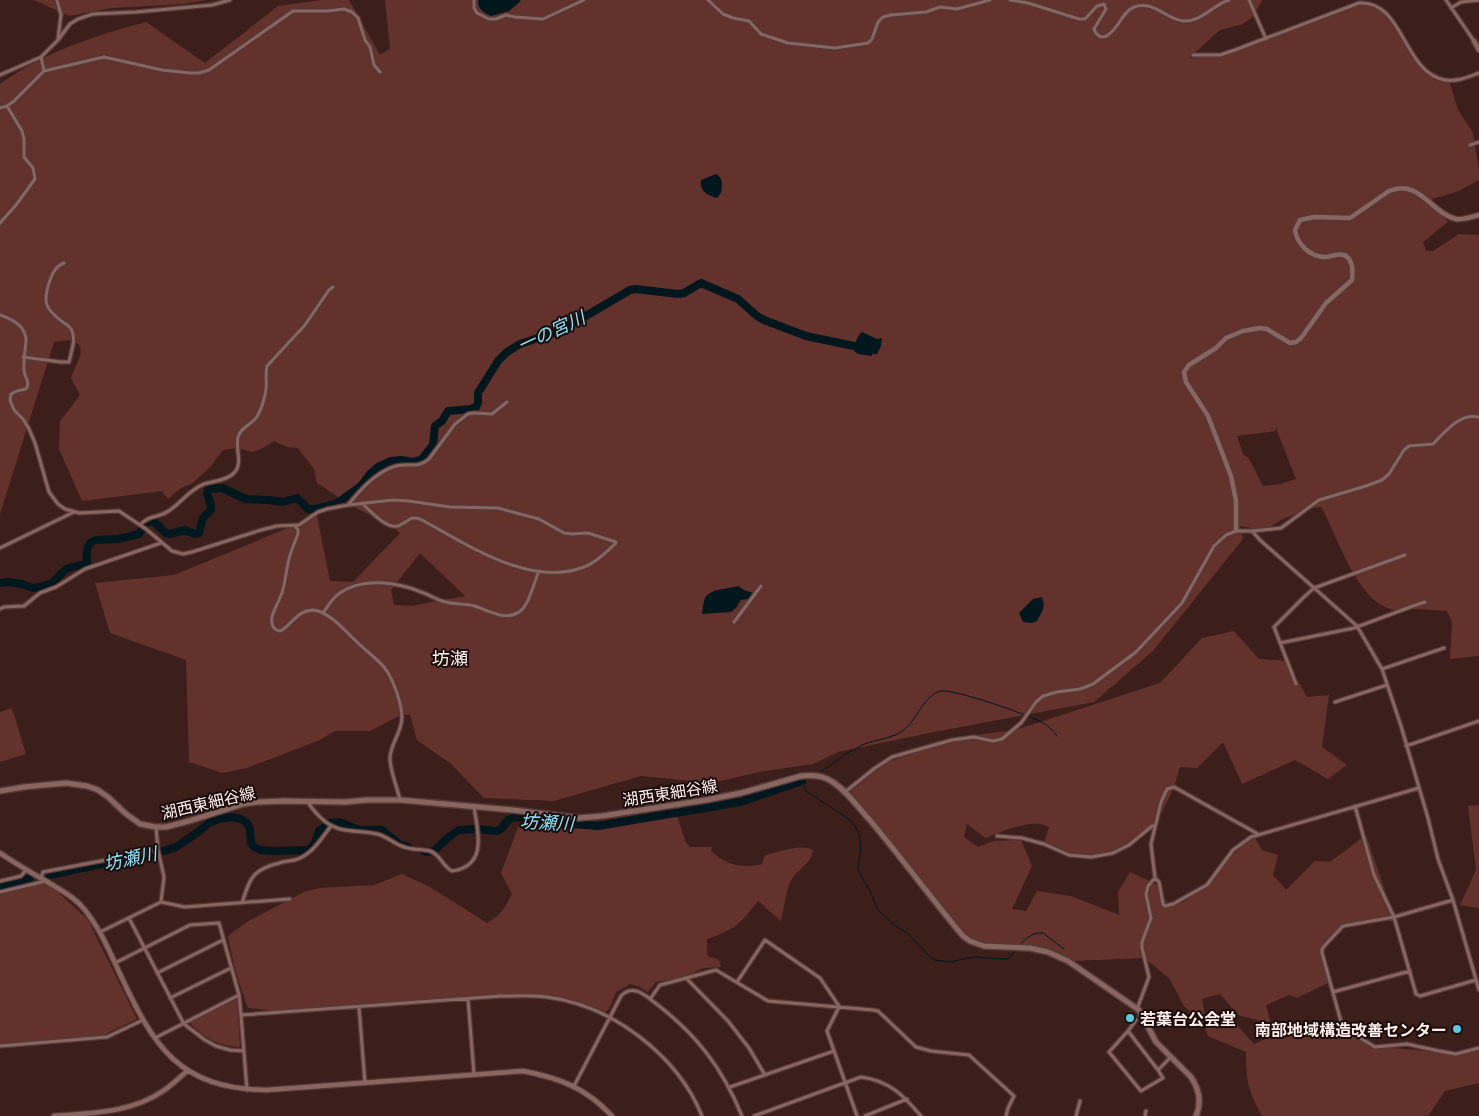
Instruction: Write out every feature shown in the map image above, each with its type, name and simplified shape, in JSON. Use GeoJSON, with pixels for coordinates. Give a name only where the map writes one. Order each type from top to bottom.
{"type":"FeatureCollection","features":[{"type":"Feature","properties":{"kind":"main road","name":"湖西東細谷線"},"geometry":{"type":"LineString","coordinates":[[0,791],[66,783],[87,786],[98,790],[125,814],[140,824],[166,827],[243,804],[282,801],[400,800],[474,806],[567,818],[586,818],[706,800],[810,775],[822,776],[846,792],[966,939],[984,946],[1030,948],[1048,952],[1068,960],[1137,1009],[1156,1042],[1196,1084],[1200,1101],[1196,1116]]}},
{"type":"Feature","properties":{"kind":"street"},"geometry":{"type":"LineString","coordinates":[[57,0],[61,15],[58,40]]}},
{"type":"Feature","properties":{"kind":"street"},"geometry":{"type":"LineString","coordinates":[[0,75],[41,57],[58,40],[70,24],[93,14],[195,7],[230,0]]}},
{"type":"Feature","properties":{"kind":"street"},"geometry":{"type":"LineString","coordinates":[[474,0],[474,8],[477,13],[489,19],[496,19],[506,15],[542,19],[584,0]]}},
{"type":"Feature","properties":{"kind":"street"},"geometry":{"type":"LineString","coordinates":[[708,0],[723,14],[749,21],[761,34],[770,38],[788,43],[835,48],[868,43],[872,39],[878,22],[883,17],[926,12],[940,7],[957,9],[990,0]]}},
{"type":"Feature","properties":{"kind":"street"},"geometry":{"type":"LineString","coordinates":[[1010,0],[1028,3],[1079,19],[1085,19],[1097,6],[1104,4],[1106,9],[1094,29],[1095,33],[1103,37],[1109,35],[1128,11],[1134,7],[1142,5],[1155,6],[1173,19],[1190,21],[1199,18],[1229,0]]}},
{"type":"Feature","properties":{"kind":"street"},"geometry":{"type":"LineString","coordinates":[[1249,0],[1266,39]]}},
{"type":"Feature","properties":{"kind":"street"},"geometry":{"type":"LineString","coordinates":[[1446,0],[1479,50]]}},
{"type":"Feature","properties":{"kind":"street"},"geometry":{"type":"LineString","coordinates":[[1451,8],[1461,2],[1479,0]]}},
{"type":"Feature","properties":{"kind":"street"},"geometry":{"type":"LineString","coordinates":[[1193,54],[1220,55],[1359,3],[1368,2],[1379,5],[1386,10],[1419,63],[1428,73],[1445,80],[1454,81],[1479,73]]}},
{"type":"Feature","properties":{"kind":"street"},"geometry":{"type":"LineString","coordinates":[[0,108],[7,106],[44,71],[104,57],[162,70],[199,73],[209,70],[293,10],[327,11],[344,9],[352,12],[358,18],[370,48],[374,66],[380,72]]}},
{"type":"Feature","properties":{"kind":"street"},"geometry":{"type":"LineString","coordinates":[[41,57],[44,71]]}},
{"type":"Feature","properties":{"kind":"street"},"geometry":{"type":"LineString","coordinates":[[0,223],[35,179],[32,168],[24,158],[22,131],[7,106]]}},
{"type":"Feature","properties":{"kind":"street"},"geometry":{"type":"LineString","coordinates":[[1470,145],[1479,142]]}},
{"type":"Feature","properties":{"kind":"street"},"geometry":{"type":"LineString","coordinates":[[1236,531],[1236,500],[1231,476],[1208,416],[1186,382],[1184,372],[1189,365],[1216,348],[1226,338],[1243,331],[1260,328],[1267,329],[1290,343],[1296,342],[1301,338],[1326,303],[1352,280],[1353,273],[1350,260],[1344,255],[1326,257],[1316,256],[1308,252],[1299,241],[1294,230],[1300,220],[1314,217],[1350,218],[1389,191],[1402,187],[1414,191],[1456,219],[1479,215]]}},
{"type":"Feature","properties":{"kind":"street"},"geometry":{"type":"LineString","coordinates":[[23,357],[69,362],[74,336],[72,328],[52,314],[45,299],[52,273],[59,265],[64,263]]}},
{"type":"Feature","properties":{"kind":"street"},"geometry":{"type":"LineString","coordinates":[[140,525],[145,520],[170,510],[203,484],[227,478],[233,474],[239,462],[238,439],[241,431],[258,416],[264,400],[267,366],[305,325],[333,287]]}},
{"type":"Feature","properties":{"kind":"street"},"geometry":{"type":"LineString","coordinates":[[0,315],[14,320],[23,332],[26,340],[23,357],[24,374],[28,380],[28,385],[26,389],[11,394],[10,400],[14,410],[29,429],[35,443],[49,492],[58,504],[74,512],[119,511],[146,529],[172,551],[183,554],[277,526],[299,526],[318,512],[327,509],[348,505],[401,500],[450,507],[498,508],[540,519],[564,532],[572,534],[588,533],[616,542],[586,566],[562,572],[539,572],[495,559],[415,517],[409,519],[401,526],[391,526],[374,515],[362,504]]}},
{"type":"Feature","properties":{"kind":"street"},"geometry":{"type":"LineString","coordinates":[[348,505],[368,482],[394,466],[424,464],[455,424],[468,414],[492,414],[507,402]]}},
{"type":"Feature","properties":{"kind":"street"},"geometry":{"type":"LineString","coordinates":[[846,792],[892,757],[952,740],[974,737],[993,741],[1002,739],[1021,723],[1036,702],[1043,696],[1080,689],[1093,684],[1136,652],[1182,603],[1214,546],[1226,535],[1236,531],[1281,528],[1319,500],[1382,480],[1389,474],[1404,450],[1409,446],[1433,444],[1458,421],[1474,416],[1479,417]]}},
{"type":"Feature","properties":{"kind":"street"},"geometry":{"type":"LineString","coordinates":[[0,548],[74,512]]}},
{"type":"Feature","properties":{"kind":"street"},"geometry":{"type":"LineString","coordinates":[[295,526],[298,534],[288,563],[283,591],[271,619],[273,627],[280,631],[298,615],[309,609],[323,613],[332,619],[384,668],[400,702],[402,715],[402,722],[390,759],[400,800]]}},
{"type":"Feature","properties":{"kind":"street"},"geometry":{"type":"LineString","coordinates":[[1252,531],[1357,626],[1382,669],[1479,990]]}},
{"type":"Feature","properties":{"kind":"street"},"geometry":{"type":"LineString","coordinates":[[0,609],[24,606],[40,593],[56,587],[85,569],[162,542]]}},
{"type":"Feature","properties":{"kind":"street"},"geometry":{"type":"LineString","coordinates":[[1296,684],[1274,627],[1314,588],[1405,555]]}},
{"type":"Feature","properties":{"kind":"street"},"geometry":{"type":"LineString","coordinates":[[323,613],[333,599],[351,587],[368,584],[388,584],[421,592],[441,601],[454,604],[466,603],[506,616],[517,614],[525,605],[539,572]]}},
{"type":"Feature","properties":{"kind":"street"},"geometry":{"type":"LineString","coordinates":[[734,622],[761,586]]}},
{"type":"Feature","properties":{"kind":"street"},"geometry":{"type":"LineString","coordinates":[[1280,643],[1354,628],[1425,602]]}},
{"type":"Feature","properties":{"kind":"street"},"geometry":{"type":"LineString","coordinates":[[1382,669],[1444,648]]}},
{"type":"Feature","properties":{"kind":"street"},"geometry":{"type":"LineString","coordinates":[[1335,702],[1387,685]]}},
{"type":"Feature","properties":{"kind":"street"},"geometry":{"type":"LineString","coordinates":[[1406,746],[1479,721]]}},
{"type":"Feature","properties":{"kind":"street"},"geometry":{"type":"LineString","coordinates":[[1258,834],[1174,787],[1167,789],[1154,826],[1151,844],[1155,878],[1159,882],[1163,904],[1165,906],[1172,904],[1207,885],[1233,850],[1241,843],[1258,834],[1419,788]]}},
{"type":"Feature","properties":{"kind":"street"},"geometry":{"type":"LineString","coordinates":[[308,802],[311,808],[331,826],[346,830],[374,833],[385,836],[402,847],[412,850],[430,851],[437,854],[447,868],[452,871],[466,867],[478,853],[478,832],[474,806]]}},
{"type":"Feature","properties":{"kind":"street"},"geometry":{"type":"LineString","coordinates":[[1355,806],[1374,875],[1394,917],[1416,994],[1420,996],[1476,980]]}},
{"type":"Feature","properties":{"kind":"street"},"geometry":{"type":"LineString","coordinates":[[242,903],[252,876],[260,870],[278,863],[298,859],[310,852],[331,826]]}},
{"type":"Feature","properties":{"kind":"street"},"geometry":{"type":"LineString","coordinates":[[998,836],[1022,838],[1044,844],[1070,855],[1091,858],[1113,853],[1129,846],[1154,826]]}},
{"type":"Feature","properties":{"kind":"street"},"geometry":{"type":"LineString","coordinates":[[156,827],[158,850],[164,877],[161,902]]}},
{"type":"Feature","properties":{"kind":"street"},"geometry":{"type":"LineString","coordinates":[[40,878],[43,872],[158,850]]}},
{"type":"Feature","properties":{"kind":"street"},"geometry":{"type":"LineString","coordinates":[[0,853],[70,896],[84,908],[100,932],[143,1020],[155,1039],[187,1071],[223,1086],[247,1090],[523,1071],[546,1075],[574,1086],[597,1101],[612,1116]]}},
{"type":"Feature","properties":{"kind":"street"},"geometry":{"type":"LineString","coordinates":[[0,881],[21,876],[26,870]]}},
{"type":"Feature","properties":{"kind":"street"},"geometry":{"type":"LineString","coordinates":[[1137,1009],[1150,977],[1142,942],[1151,918],[1146,894],[1148,886],[1155,878]]}},
{"type":"Feature","properties":{"kind":"street"},"geometry":{"type":"LineString","coordinates":[[0,892],[46,881]]}},
{"type":"Feature","properties":{"kind":"street"},"geometry":{"type":"LineString","coordinates":[[100,932],[161,902],[185,907],[290,899]]}},
{"type":"Feature","properties":{"kind":"street"},"geometry":{"type":"LineString","coordinates":[[1453,900],[1394,917],[1344,926],[1326,944],[1322,949],[1322,953],[1344,1028],[1372,1046],[1378,1048],[1407,1044],[1438,1052],[1456,1054],[1479,1048]]}},
{"type":"Feature","properties":{"kind":"street"},"geometry":{"type":"LineString","coordinates":[[129,918],[184,1024],[216,1046],[244,1051]]}},
{"type":"Feature","properties":{"kind":"street"},"geometry":{"type":"LineString","coordinates":[[115,963],[190,925],[219,923],[239,995],[247,1090]]}},
{"type":"Feature","properties":{"kind":"street"},"geometry":{"type":"LineString","coordinates":[[157,973],[223,940]]}},
{"type":"Feature","properties":{"kind":"street"},"geometry":{"type":"LineString","coordinates":[[737,982],[765,940],[820,978],[839,1007]]}},
{"type":"Feature","properties":{"kind":"street"},"geometry":{"type":"LineString","coordinates":[[170,998],[231,968]]}},
{"type":"Feature","properties":{"kind":"street"},"geometry":{"type":"LineString","coordinates":[[650,999],[660,985],[716,970],[768,1000],[878,1011],[916,1047],[931,1051],[969,1055],[1014,1096],[1006,1116]]}},
{"type":"Feature","properties":{"kind":"street"},"geometry":{"type":"LineString","coordinates":[[1333,992],[1410,971]]}},
{"type":"Feature","properties":{"kind":"street"},"geometry":{"type":"LineString","coordinates":[[687,979],[728,1021],[749,1048],[765,1075]]}},
{"type":"Feature","properties":{"kind":"street"},"geometry":{"type":"LineString","coordinates":[[574,1086],[621,996],[628,990],[634,990],[650,999],[692,1035],[714,1062],[730,1087],[742,1116]]}},
{"type":"Feature","properties":{"kind":"street"},"geometry":{"type":"LineString","coordinates":[[155,1039],[239,995]]}},
{"type":"Feature","properties":{"kind":"street"},"geometry":{"type":"LineString","coordinates":[[242,1015],[468,999],[526,996],[548,997],[587,1008],[609,1018],[639,1036],[659,1054],[684,1084],[702,1116]]}},
{"type":"Feature","properties":{"kind":"street"},"geometry":{"type":"LineString","coordinates":[[468,999],[474,1074]]}},
{"type":"Feature","properties":{"kind":"street"},"geometry":{"type":"LineString","coordinates":[[358,1006],[365,1083]]}},
{"type":"Feature","properties":{"kind":"street"},"geometry":{"type":"LineString","coordinates":[[839,1007],[827,1030],[857,1116]]}},
{"type":"Feature","properties":{"kind":"street"},"geometry":{"type":"LineString","coordinates":[[1128,1031],[1163,1078],[1141,1091],[1109,1052],[1136,1020],[1130,1014]]}},
{"type":"Feature","properties":{"kind":"street"},"geometry":{"type":"LineString","coordinates":[[0,1046],[107,1037],[143,1020]]}},
{"type":"Feature","properties":{"kind":"street"},"geometry":{"type":"LineString","coordinates":[[730,1087],[834,1051]]}},
{"type":"Feature","properties":{"kind":"street"},"geometry":{"type":"LineString","coordinates":[[1158,1070],[1170,1058]]}},
{"type":"Feature","properties":{"kind":"street"},"geometry":{"type":"LineString","coordinates":[[54,1116],[121,1110],[163,1092],[187,1071]]}},
{"type":"Feature","properties":{"kind":"street"},"geometry":{"type":"LineString","coordinates":[[754,1116],[861,1077],[870,1078],[895,1089],[921,1116]]}},
{"type":"Feature","properties":{"kind":"street"},"geometry":{"type":"LineString","coordinates":[[865,1116],[907,1100]]}},
{"type":"Feature","properties":{"kind":"street"},"geometry":{"type":"LineString","coordinates":[[1076,1116],[1080,1101]]}},
{"type":"Feature","properties":{"kind":"street"},"geometry":{"type":"LineString","coordinates":[[1145,1116],[1146,1112]]}},
{"type":"Feature","properties":{"kind":"shaded area"},"geometry":{"type":"Polygon","coordinates":[[[34,0],[207,0],[183,4],[112,8],[69,16],[34,0]]]}},
{"type":"Feature","properties":{"kind":"shaded area"},"geometry":{"type":"Polygon","coordinates":[[[321,0],[349,0],[380,55],[390,49],[385,0],[1262,0],[1254,16],[1243,24],[1220,30],[1189,58],[1220,55],[1363,2],[1379,5],[1423,67],[1449,80],[1458,110],[1473,133],[1479,170],[1479,180],[1459,191],[1432,199],[1448,222],[1423,242],[1426,251],[1433,251],[1459,234],[1479,235],[1479,656],[1450,659],[1452,622],[1447,611],[1394,610],[1381,604],[1369,595],[1350,566],[1321,507],[1285,518],[1264,530],[1240,526],[1243,539],[1153,651],[1094,702],[838,752],[813,764],[759,772],[712,783],[641,776],[554,801],[484,798],[451,764],[417,740],[410,715],[403,714],[370,731],[335,731],[320,740],[247,768],[222,773],[189,762],[186,660],[110,633],[95,583],[174,575],[317,516],[330,581],[353,582],[400,533],[394,528],[398,527],[393,527],[350,505],[317,483],[314,469],[298,448],[287,447],[274,441],[253,452],[236,448],[223,450],[211,466],[193,483],[181,488],[168,499],[162,491],[82,501],[59,449],[60,421],[80,395],[71,378],[80,349],[76,342],[68,340],[54,342],[0,514],[0,84],[34,63],[70,46],[146,22],[205,63],[278,6],[321,0]],[[1278,427],[1275,431],[1237,436],[1243,454],[1249,459],[1263,486],[1281,484],[1296,479],[1277,431],[1278,427]],[[420,553],[391,590],[394,605],[412,606],[465,596],[420,553]]]}},
{"type":"Feature","properties":{"kind":"shaded area"},"geometry":{"type":"Polygon","coordinates":[[[1234,631],[1259,659],[1287,661],[1307,697],[1329,695],[1322,747],[1347,765],[1328,779],[1295,760],[1242,784],[1223,742],[1197,768],[1180,767],[1174,787],[1155,826],[1117,851],[1081,857],[1044,844],[1049,827],[1042,824],[1017,826],[985,838],[967,824],[964,837],[978,847],[994,841],[1021,840],[1032,866],[1012,909],[1026,911],[1037,891],[1071,896],[1119,915],[1118,892],[1130,872],[1160,886],[1168,906],[1184,902],[1207,885],[1222,864],[1254,836],[1262,850],[1278,855],[1273,875],[1286,890],[1315,861],[1330,862],[1366,835],[1394,917],[1345,925],[1324,950],[1330,982],[1297,998],[1289,995],[1266,1005],[1271,1024],[1238,1015],[1220,994],[1202,999],[1205,1017],[1237,1025],[1254,1044],[1288,1029],[1342,1025],[1378,1047],[1453,1053],[1479,1049],[1479,1083],[1445,1091],[1428,1116],[1262,1116],[1249,1086],[1246,1052],[1208,1036],[1203,1023],[1184,1006],[1169,978],[1144,958],[1074,961],[1048,952],[1002,947],[966,939],[847,794],[887,762],[961,737],[1015,730],[1160,683],[1202,638],[1234,631]]]}},
{"type":"Feature","properties":{"kind":"shaded area"},"geometry":{"type":"Polygon","coordinates":[[[12,708],[26,754],[0,762],[0,712],[12,708]]]}},
{"type":"Feature","properties":{"kind":"shaded area"},"geometry":{"type":"Polygon","coordinates":[[[1479,805],[1479,908],[1460,905],[1476,870],[1468,806],[1479,805]]]}},
{"type":"Feature","properties":{"kind":"shaded area"},"geometry":{"type":"Polygon","coordinates":[[[671,815],[677,816],[686,843],[690,847],[712,847],[711,851],[716,856],[735,865],[762,864],[765,855],[790,849],[803,847],[813,850],[810,859],[790,883],[781,921],[758,901],[746,916],[731,929],[707,939],[707,956],[719,960],[721,967],[703,968],[678,978],[656,982],[648,992],[630,984],[616,992],[609,1009],[605,1012],[573,1001],[512,996],[318,1010],[278,1011],[248,1008],[236,972],[228,936],[247,922],[304,892],[319,888],[374,885],[402,874],[430,887],[487,923],[502,911],[512,894],[501,873],[518,827],[538,825],[598,829],[615,824],[651,820],[671,815]]]}},
{"type":"Feature","properties":{"kind":"shaded area"},"geometry":{"type":"Polygon","coordinates":[[[46,881],[88,920],[137,1019],[95,1039],[0,1047],[0,892],[46,881]]]}},
{"type":"Feature","properties":{"kind":"shaded area"},"geometry":{"type":"Polygon","coordinates":[[[237,998],[240,1047],[212,1040],[200,1033],[190,1023],[237,998]]]}},
{"type":"Feature","properties":{"kind":"water"},"geometry":{"type":"Polygon","coordinates":[[[478,0],[521,1],[509,11],[491,16],[482,10],[478,0]]]}},
{"type":"Feature","properties":{"kind":"water"},"geometry":{"type":"Polygon","coordinates":[[[716,174],[722,182],[721,193],[717,198],[704,192],[701,187],[701,180],[716,174]]]}},
{"type":"Feature","properties":{"kind":"water"},"geometry":{"type":"Polygon","coordinates":[[[862,332],[877,339],[882,338],[877,354],[872,354],[872,356],[858,354],[854,351],[856,341],[862,332]]]}},
{"type":"Feature","properties":{"kind":"water"},"geometry":{"type":"Polygon","coordinates":[[[738,586],[753,593],[754,598],[741,600],[731,612],[702,614],[704,600],[711,592],[738,586]]]}},
{"type":"Feature","properties":{"kind":"water"},"geometry":{"type":"Polygon","coordinates":[[[1042,597],[1042,612],[1037,621],[1032,623],[1023,622],[1019,613],[1033,599],[1042,597]]]}},
{"type":"Feature","properties":{"kind":"waterway","name":"一の宮川"},"geometry":{"type":"LineString","coordinates":[[0,583],[9,582],[33,588],[52,583],[66,569],[87,563],[88,547],[94,540],[118,539],[139,534],[144,525],[150,521],[153,521],[169,534],[185,530],[195,534],[199,533],[203,518],[211,510],[207,493],[209,489],[222,488],[246,499],[283,502],[297,498],[308,509],[336,504],[361,486],[378,467],[391,461],[413,462],[421,460],[433,445],[435,426],[442,421],[448,411],[476,407],[478,393],[498,361],[507,352],[520,344],[562,330],[630,290],[678,294],[684,293],[701,283],[738,299],[764,320],[806,336],[854,346]]}},
{"type":"Feature","properties":{"kind":"waterway"},"geometry":{"type":"LineString","coordinates":[[817,774],[862,745],[901,732],[909,725],[925,702],[935,693],[941,691],[949,691],[976,698],[1023,714],[1045,724],[1057,736]]}},
{"type":"Feature","properties":{"kind":"waterway"},"geometry":{"type":"LineString","coordinates":[[811,777],[802,781],[807,792],[854,824],[859,834],[861,847],[858,867],[878,910],[895,926],[906,932],[930,957],[935,960],[950,962],[974,957],[1006,959],[1016,950]]}},
{"type":"Feature","properties":{"kind":"waterway","name":"坊瀬川"},"geometry":{"type":"LineString","coordinates":[[424,851],[435,850],[459,830],[497,831],[508,820],[516,817],[598,826],[740,802],[802,781]]}},
{"type":"Feature","properties":{"kind":"waterway","name":"坊瀬川"},"geometry":{"type":"LineString","coordinates":[[50,875],[167,850],[176,847],[209,823],[218,819],[232,817],[247,823],[250,829],[251,843],[260,850],[308,850],[314,845],[319,831],[330,823],[339,822],[359,830],[382,830],[399,844],[408,847]]}},
{"type":"Feature","properties":{"kind":"waterway","name":"坊瀬川"},"geometry":{"type":"LineString","coordinates":[[0,886],[29,879]]}},
{"type":"Feature","properties":{"kind":"waterway"},"geometry":{"type":"LineString","coordinates":[[1020,945],[1030,936],[1036,933],[1043,933],[1064,949]]}},
{"type":"Feature","properties":{"kind":"place","name":"若葉台公会堂"},"geometry":{"type":"Point","coordinates":[1130,1018]}},
{"type":"Feature","properties":{"kind":"place","name":"南部地域構造改善センター"},"geometry":{"type":"Point","coordinates":[1457,1029]}},
{"type":"Feature","properties":{"kind":"district","name":"坊瀬"},"geometry":{"type":"Point","coordinates":[450,658]}}]}
